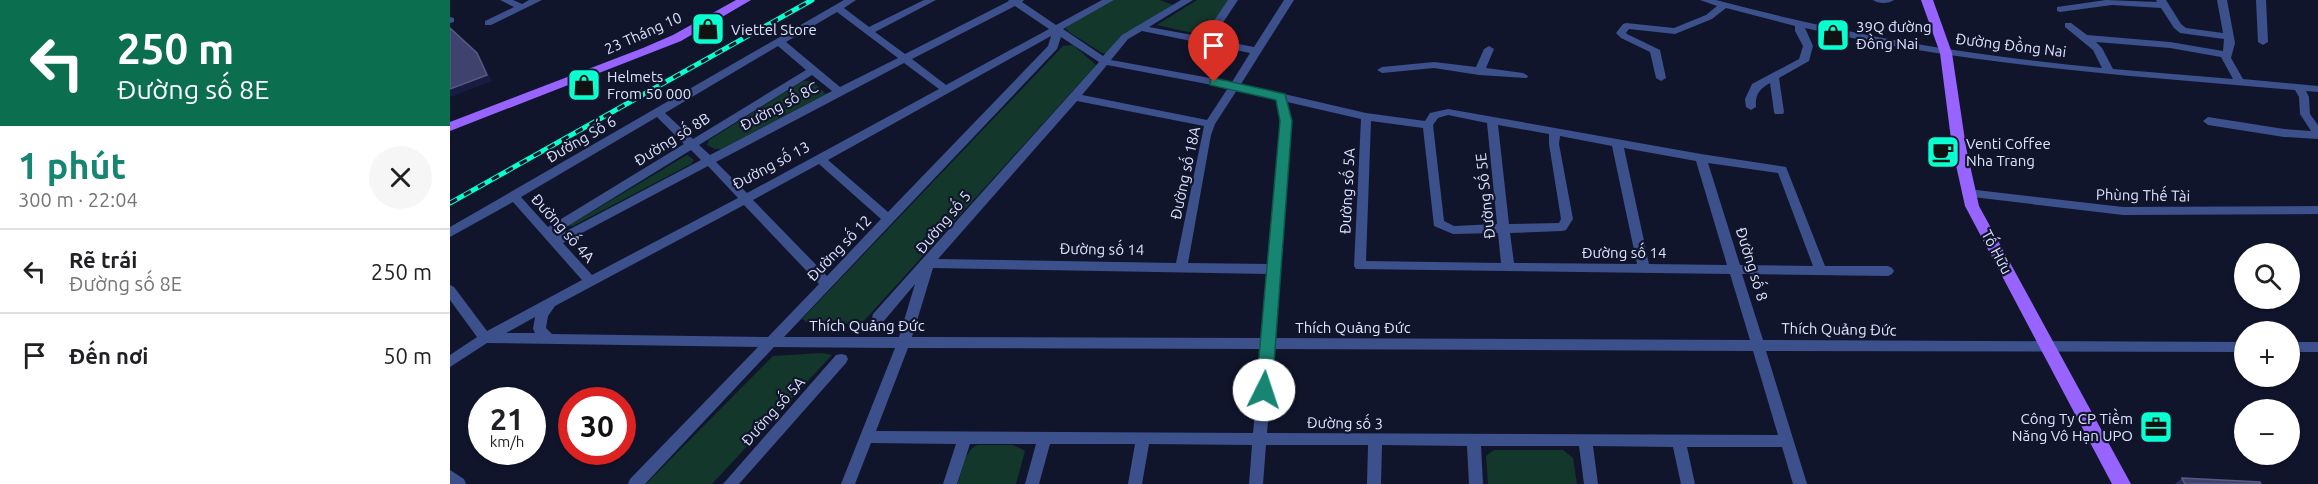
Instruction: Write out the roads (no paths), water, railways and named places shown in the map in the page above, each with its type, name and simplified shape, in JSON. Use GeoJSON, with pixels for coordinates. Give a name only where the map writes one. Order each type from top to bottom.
{"type":"FeatureCollection","features":[{"type":"Feature","properties":{"kind":"main road","name":"23 Tháng 10"},"geometry":{"type":"LineString","coordinates":[[450,128],[480,111],[649,41],[726,0]]}},
{"type":"Feature","properties":{"kind":"main road","name":"23 Tháng 10"},"geometry":{"type":"LineString","coordinates":[[450,117],[480,111],[647,51],[676,38],[744,0]]}},
{"type":"Feature","properties":{"kind":"main road","name":"Tố Hữu"},"geometry":{"type":"LineString","coordinates":[[1927,0],[1946,53],[1972,206],[2122,484]]}},
{"type":"Feature","properties":{"kind":"street"},"geometry":{"type":"LineString","coordinates":[[505,0],[522,7]]}},
{"type":"Feature","properties":{"kind":"street"},"geometry":{"type":"LineString","coordinates":[[488,23],[537,0]]}},
{"type":"Feature","properties":{"kind":"street","name":"Đường Số 6"},"geometry":{"type":"LineString","coordinates":[[450,233],[851,0]]}},
{"type":"Feature","properties":{"kind":"street"},"geometry":{"type":"LineString","coordinates":[[869,31],[931,0]]}},
{"type":"Feature","properties":{"kind":"street","name":"Đường số 13"},"geometry":{"type":"LineString","coordinates":[[450,362],[485,338],[820,159],[1109,0]]}},
{"type":"Feature","properties":{"kind":"street","name":"Đường số 5"},"geometry":{"type":"LineString","coordinates":[[848,484],[904,341],[928,263],[1125,37],[1188,0]]}},
{"type":"Feature","properties":{"kind":"street"},"geometry":{"type":"LineString","coordinates":[[1205,42],[1233,0]]}},
{"type":"Feature","properties":{"kind":"street","name":"Đường số 18A"},"geometry":{"type":"LineString","coordinates":[[1181,267],[1210,124],[1289,0]]}},
{"type":"Feature","properties":{"kind":"street","name":"Đường Đồng Nai"},"geometry":{"type":"LineString","coordinates":[[1705,0],[1869,40],[1946,53],[2109,71],[2318,89]]}},
{"type":"Feature","properties":{"kind":"street"},"geometry":{"type":"LineString","coordinates":[[1750,0],[1753,11]]}},
{"type":"Feature","properties":{"kind":"street"},"geometry":{"type":"LineString","coordinates":[[1878,0],[1889,0]]}},
{"type":"Feature","properties":{"kind":"street"},"geometry":{"type":"LineString","coordinates":[[2222,0],[2229,37],[2226,55],[2239,81]]}},
{"type":"Feature","properties":{"kind":"street"},"geometry":{"type":"LineString","coordinates":[[2261,0],[2263,42]]}},
{"type":"Feature","properties":{"kind":"street"},"geometry":{"type":"LineString","coordinates":[[1016,1],[1105,62],[1235,86],[1366,117],[1428,125]]}},
{"type":"Feature","properties":{"kind":"street","name":"Đường số 8C"},"geometry":{"type":"LineString","coordinates":[[551,238],[709,161],[1016,1]]}},
{"type":"Feature","properties":{"kind":"street"},"geometry":{"type":"LineString","coordinates":[[2060,9],[2112,2],[2163,2],[2177,26],[2183,31],[2229,37]]}},
{"type":"Feature","properties":{"kind":"street"},"geometry":{"type":"LineString","coordinates":[[1661,78],[1654,48],[1624,36],[1621,33],[1626,26],[1675,31],[1709,17],[1724,5]]}},
{"type":"Feature","properties":{"kind":"street"},"geometry":{"type":"LineString","coordinates":[[838,8],[945,89]]}},
{"type":"Feature","properties":{"kind":"street"},"geometry":{"type":"LineString","coordinates":[[1751,107],[1752,91],[1756,86],[1804,61],[1808,46],[1800,32],[1800,24]]}},
{"type":"Feature","properties":{"kind":"street"},"geometry":{"type":"LineString","coordinates":[[2068,25],[2097,48],[2109,71]]}},
{"type":"Feature","properties":{"kind":"street"},"geometry":{"type":"LineString","coordinates":[[1140,28],[1257,51]]}},
{"type":"Feature","properties":{"kind":"street","name":"Đường số 12"},"geometry":{"type":"LineString","coordinates":[[635,484],[1053,48],[1058,29]]}},
{"type":"Feature","properties":{"kind":"street"},"geometry":{"type":"LineString","coordinates":[[2084,38],[2161,44],[2226,55]]}},
{"type":"Feature","properties":{"kind":"street"},"geometry":{"type":"LineString","coordinates":[[778,41],[839,92]]}},
{"type":"Feature","properties":{"kind":"street"},"geometry":{"type":"LineString","coordinates":[[1479,72],[1489,49]]}},
{"type":"Feature","properties":{"kind":"street"},"geometry":{"type":"LineString","coordinates":[[1382,70],[1424,64],[1523,76]]}},
{"type":"Feature","properties":{"kind":"street","name":"Đường số 8B"},"geometry":{"type":"LineString","coordinates":[[551,238],[692,144],[813,70]]}},
{"type":"Feature","properties":{"kind":"street"},"geometry":{"type":"LineString","coordinates":[[1774,78],[1779,112]]}},
{"type":"Feature","properties":{"kind":"street"},"geometry":{"type":"LineString","coordinates":[[2298,87],[2304,97],[2305,114],[2318,134]]}},
{"type":"Feature","properties":{"kind":"street"},"geometry":{"type":"LineString","coordinates":[[1075,97],[1210,124]]}},
{"type":"Feature","properties":{"kind":"street"},"geometry":{"type":"LineString","coordinates":[[1256,484],[1286,137],[1286,121],[1281,97]]}},
{"type":"Feature","properties":{"kind":"street"},"geometry":{"type":"LineString","coordinates":[[658,112],[709,161],[827,284]]}},
{"type":"Feature","properties":{"kind":"street"},"geometry":{"type":"LineString","coordinates":[[1555,132],[1554,144],[1567,219],[1565,225],[1559,228],[1453,230],[1438,223],[1428,125],[1434,115],[1440,113],[1492,120],[1701,158],[1782,170],[1821,271]]}},
{"type":"Feature","properties":{"kind":"street","name":"Đường số 5A"},"geometry":{"type":"LineString","coordinates":[[1360,266],[1366,117]]}},
{"type":"Feature","properties":{"kind":"street","name":"Đường Số 5E"},"geometry":{"type":"LineString","coordinates":[[1492,120],[1508,268]]}},
{"type":"Feature","properties":{"kind":"street"},"geometry":{"type":"LineString","coordinates":[[2208,121],[2284,133],[2318,134]]}},
{"type":"Feature","properties":{"kind":"street"},"geometry":{"type":"LineString","coordinates":[[1617,142],[1644,268]]}},
{"type":"Feature","properties":{"kind":"street","name":"Đường số 8"},"geometry":{"type":"LineString","coordinates":[[1701,158],[1800,484]]}},
{"type":"Feature","properties":{"kind":"street"},"geometry":{"type":"LineString","coordinates":[[820,159],[889,219]]}},
{"type":"Feature","properties":{"kind":"street","name":"Phùng Thế Tài"},"geometry":{"type":"LineString","coordinates":[[1968,193],[2123,212],[2318,210]]}},
{"type":"Feature","properties":{"kind":"street","name":"Đường số 4A"},"geometry":{"type":"LineString","coordinates":[[513,195],[590,281]]}},
{"type":"Feature","properties":{"kind":"street"},"geometry":{"type":"LineString","coordinates":[[878,318],[928,263]]}},
{"type":"Feature","properties":{"kind":"street","name":"Đường số 14"},"geometry":{"type":"LineString","coordinates":[[928,263],[1275,268]]}},
{"type":"Feature","properties":{"kind":"street","name":"Đường số 14"},"geometry":{"type":"LineString","coordinates":[[1360,266],[1887,271]]}},
{"type":"Feature","properties":{"kind":"street"},"geometry":{"type":"LineString","coordinates":[[450,290],[485,338]]}},
{"type":"Feature","properties":{"kind":"street"},"geometry":{"type":"LineString","coordinates":[[548,338],[539,329],[539,322],[552,302]]}},
{"type":"Feature","properties":{"kind":"street","name":"Thích Quảng Đức"},"geometry":{"type":"LineString","coordinates":[[485,338],[772,342],[2234,347]]}},
{"type":"Feature","properties":{"kind":"street"},"geometry":{"type":"LineString","coordinates":[[2300,347],[2318,347]]}},
{"type":"Feature","properties":{"kind":"street","name":"Đường số 5A"},"geometry":{"type":"LineString","coordinates":[[730,484],[841,359]]}},
{"type":"Feature","properties":{"kind":"street","name":"Đường số 3"},"geometry":{"type":"LineString","coordinates":[[866,437],[1787,441]]}},
{"type":"Feature","properties":{"kind":"street"},"geometry":{"type":"LineString","coordinates":[[950,484],[965,438]]}},
{"type":"Feature","properties":{"kind":"street"},"geometry":{"type":"LineString","coordinates":[[1032,484],[1044,439]]}},
{"type":"Feature","properties":{"kind":"street"},"geometry":{"type":"LineString","coordinates":[[1134,484],[1143,440]]}},
{"type":"Feature","properties":{"kind":"street"},"geometry":{"type":"LineString","coordinates":[[1374,484],[1375,440]]}},
{"type":"Feature","properties":{"kind":"street"},"geometry":{"type":"LineString","coordinates":[[1585,440],[1591,484]]}},
{"type":"Feature","properties":{"kind":"street"},"geometry":{"type":"LineString","coordinates":[[1679,440],[1688,484]]}},
{"type":"Feature","properties":{"kind":"street"},"geometry":{"type":"LineString","coordinates":[[1474,441],[1476,484]]}},
{"type":"Feature","properties":{"kind":"street"},"geometry":{"type":"LineString","coordinates":[[740,484],[750,462]]}},
{"type":"Feature","properties":{"kind":"street"},"geometry":{"type":"LineString","coordinates":[[450,477],[459,484]]}},
{"type":"Feature","properties":{"kind":"railway"},"geometry":{"type":"LineString","coordinates":[[450,203],[812,0]]}},
{"type":"Feature","properties":{"kind":"place","name":"Viettel Store"},"geometry":{"type":"Point","coordinates":[708,29]}},
{"type":"Feature","properties":{"kind":"place","name":"39Q đường Đồng Nai"},"geometry":{"type":"Point","coordinates":[1833,35]}},
{"type":"Feature","properties":{"kind":"place","name":"Helmets From 50 000"},"geometry":{"type":"Point","coordinates":[584,85]}},
{"type":"Feature","properties":{"kind":"place","name":"Venti Coffee Nha Trang"},"geometry":{"type":"Point","coordinates":[1943,152]}},
{"type":"Feature","properties":{"kind":"place","name":"Công Ty CP Tiềm Năng Vô Hạn UPO"},"geometry":{"type":"Point","coordinates":[2156,427]}}]}
